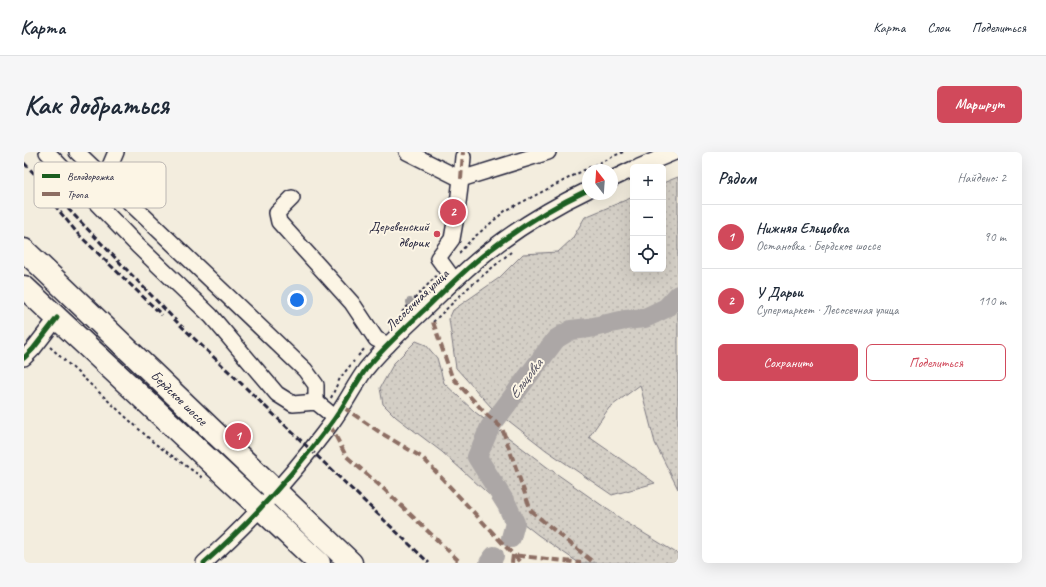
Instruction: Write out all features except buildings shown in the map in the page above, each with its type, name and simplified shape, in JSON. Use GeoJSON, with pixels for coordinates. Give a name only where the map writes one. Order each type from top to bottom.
{"type":"FeatureCollection","features":[{"type":"Feature","properties":{"kind":"highway","name":"Бердское шоссе"},"geometry":{"type":"LineString","coordinates":[[24,250],[351,563]]}},
{"type":"Feature","properties":{"kind":"highway","name":"Бердское шоссе"},"geometry":{"type":"LineString","coordinates":[[24,287],[319,563]]}},
{"type":"Feature","properties":{"kind":"street"},"geometry":{"type":"LineString","coordinates":[[48,152],[58,162]]}},
{"type":"Feature","properties":{"kind":"street"},"geometry":{"type":"LineString","coordinates":[[77,152],[87,162]]}},
{"type":"Feature","properties":{"kind":"street"},"geometry":{"type":"LineString","coordinates":[[112,162],[116,152]]}},
{"type":"Feature","properties":{"kind":"street"},"geometry":{"type":"LineString","coordinates":[[407,152],[461,178],[548,152]]}},
{"type":"Feature","properties":{"kind":"street"},"geometry":{"type":"LineString","coordinates":[[646,164],[675,152]]}},
{"type":"Feature","properties":{"kind":"street"},"geometry":{"type":"LineString","coordinates":[[454,280],[438,258],[452,239],[458,211],[463,157]]}},
{"type":"Feature","properties":{"kind":"street"},"geometry":{"type":"LineString","coordinates":[[618,176],[630,171]]}},
{"type":"Feature","properties":{"kind":"street"},"geometry":{"type":"LineString","coordinates":[[292,198],[277,213],[279,222],[352,303],[376,339],[388,345]]}},
{"type":"Feature","properties":{"kind":"street","name":"Лесосечная улица"},"geometry":{"type":"LineString","coordinates":[[275,491],[330,425],[366,370],[388,345],[454,280],[490,250],[528,224],[582,199]]}},
{"type":"Feature","properties":{"kind":"street"},"geometry":{"type":"LineString","coordinates":[[102,208],[138,246],[211,316],[277,394],[294,404],[316,402],[332,415]]}},
{"type":"Feature","properties":{"kind":"street"},"geometry":{"type":"LineString","coordinates":[[133,208],[304,370],[316,385],[316,402]]}},
{"type":"Feature","properties":{"kind":"street"},"geometry":{"type":"LineString","coordinates":[[30,347],[57,318]]}},
{"type":"Feature","properties":{"kind":"street"},"geometry":{"type":"LineString","coordinates":[[204,563],[226,544],[275,491]]}},
{"type":"Feature","properties":{"kind":"path"},"geometry":{"type":"LineString","coordinates":[[433,322],[468,288],[515,248]]}},
{"type":"Feature","properties":{"kind":"path"},"geometry":{"type":"LineString","coordinates":[[30,347],[154,443],[206,480]]}},
{"type":"Feature","properties":{"kind":"shaded area"},"geometry":{"type":"Polygon","coordinates":[[[678,177],[678,489],[655,443],[640,385],[609,408],[589,437],[655,483],[612,495],[546,450],[491,407],[456,368],[449,319],[453,310],[499,278],[523,254],[558,252],[572,239],[585,217],[630,198],[630,272],[666,272],[666,182],[678,177]]]}},
{"type":"Feature","properties":{"kind":"shaded area"},"geometry":{"type":"Polygon","coordinates":[[[416,341],[426,345],[437,358],[444,383],[475,412],[547,467],[627,523],[678,554],[678,563],[579,563],[538,535],[504,508],[442,452],[396,417],[383,404],[380,388],[394,363],[416,341]]]}},
{"type":"Feature","properties":{"kind":"waterway","name":"Ельцовка"},"geometry":{"type":"LineString","coordinates":[[511,538],[515,523],[507,505],[477,457],[490,427],[556,339],[571,330],[589,328],[625,320],[645,318],[666,308],[678,295]]}},
{"type":"Feature","properties":{"kind":"waterway","name":"Ельцовка"},"geometry":{"type":"LineString","coordinates":[[489,563],[494,556]]}},
{"type":"Feature","properties":{"kind":"railway"},"geometry":{"type":"LineString","coordinates":[[24,163],[34,173]]}},
{"type":"Feature","properties":{"kind":"railway"},"geometry":{"type":"LineString","coordinates":[[57,208],[78,234],[162,315]]}},
{"type":"Feature","properties":{"kind":"railway"},"geometry":{"type":"LineString","coordinates":[[67,208],[178,323],[429,563]]}},
{"type":"Feature","properties":{"kind":"marked path"},"geometry":{"type":"LineString","coordinates":[[461,179],[463,152]]}},
{"type":"Feature","properties":{"kind":"marked path"},"geometry":{"type":"LineString","coordinates":[[433,322],[452,377],[486,414],[502,428],[531,511],[594,563]]}},
{"type":"Feature","properties":{"kind":"marked path"},"geometry":{"type":"LineString","coordinates":[[343,407],[381,433],[423,458],[521,563]]}},
{"type":"Feature","properties":{"kind":"marked path"},"geometry":{"type":"LineString","coordinates":[[330,425],[346,456],[385,490],[461,563]]}},
{"type":"Feature","properties":{"kind":"marked path"},"geometry":{"type":"LineString","coordinates":[[512,563],[513,555],[581,563]]}},
{"type":"Feature","properties":{"kind":"cycle path"},"geometry":{"type":"LineString","coordinates":[[204,563],[255,514],[286,479],[335,418],[366,369],[401,332],[464,272],[490,250],[538,217],[582,193]]}},
{"type":"Feature","properties":{"kind":"cycle path"},"geometry":{"type":"LineString","coordinates":[[24,358],[33,349],[57,318]]}},
{"type":"Feature","properties":{"kind":"place","name":"У Дарьи"},"geometry":{"type":"Point","coordinates":[453,212]}},
{"type":"Feature","properties":{"kind":"place","name":"Деревенский дворик"},"geometry":{"type":"Point","coordinates":[437,234]}},
{"type":"Feature","properties":{"kind":"place","name":"Нижняя Ельцовка"},"geometry":{"type":"Point","coordinates":[238,436]}}]}
